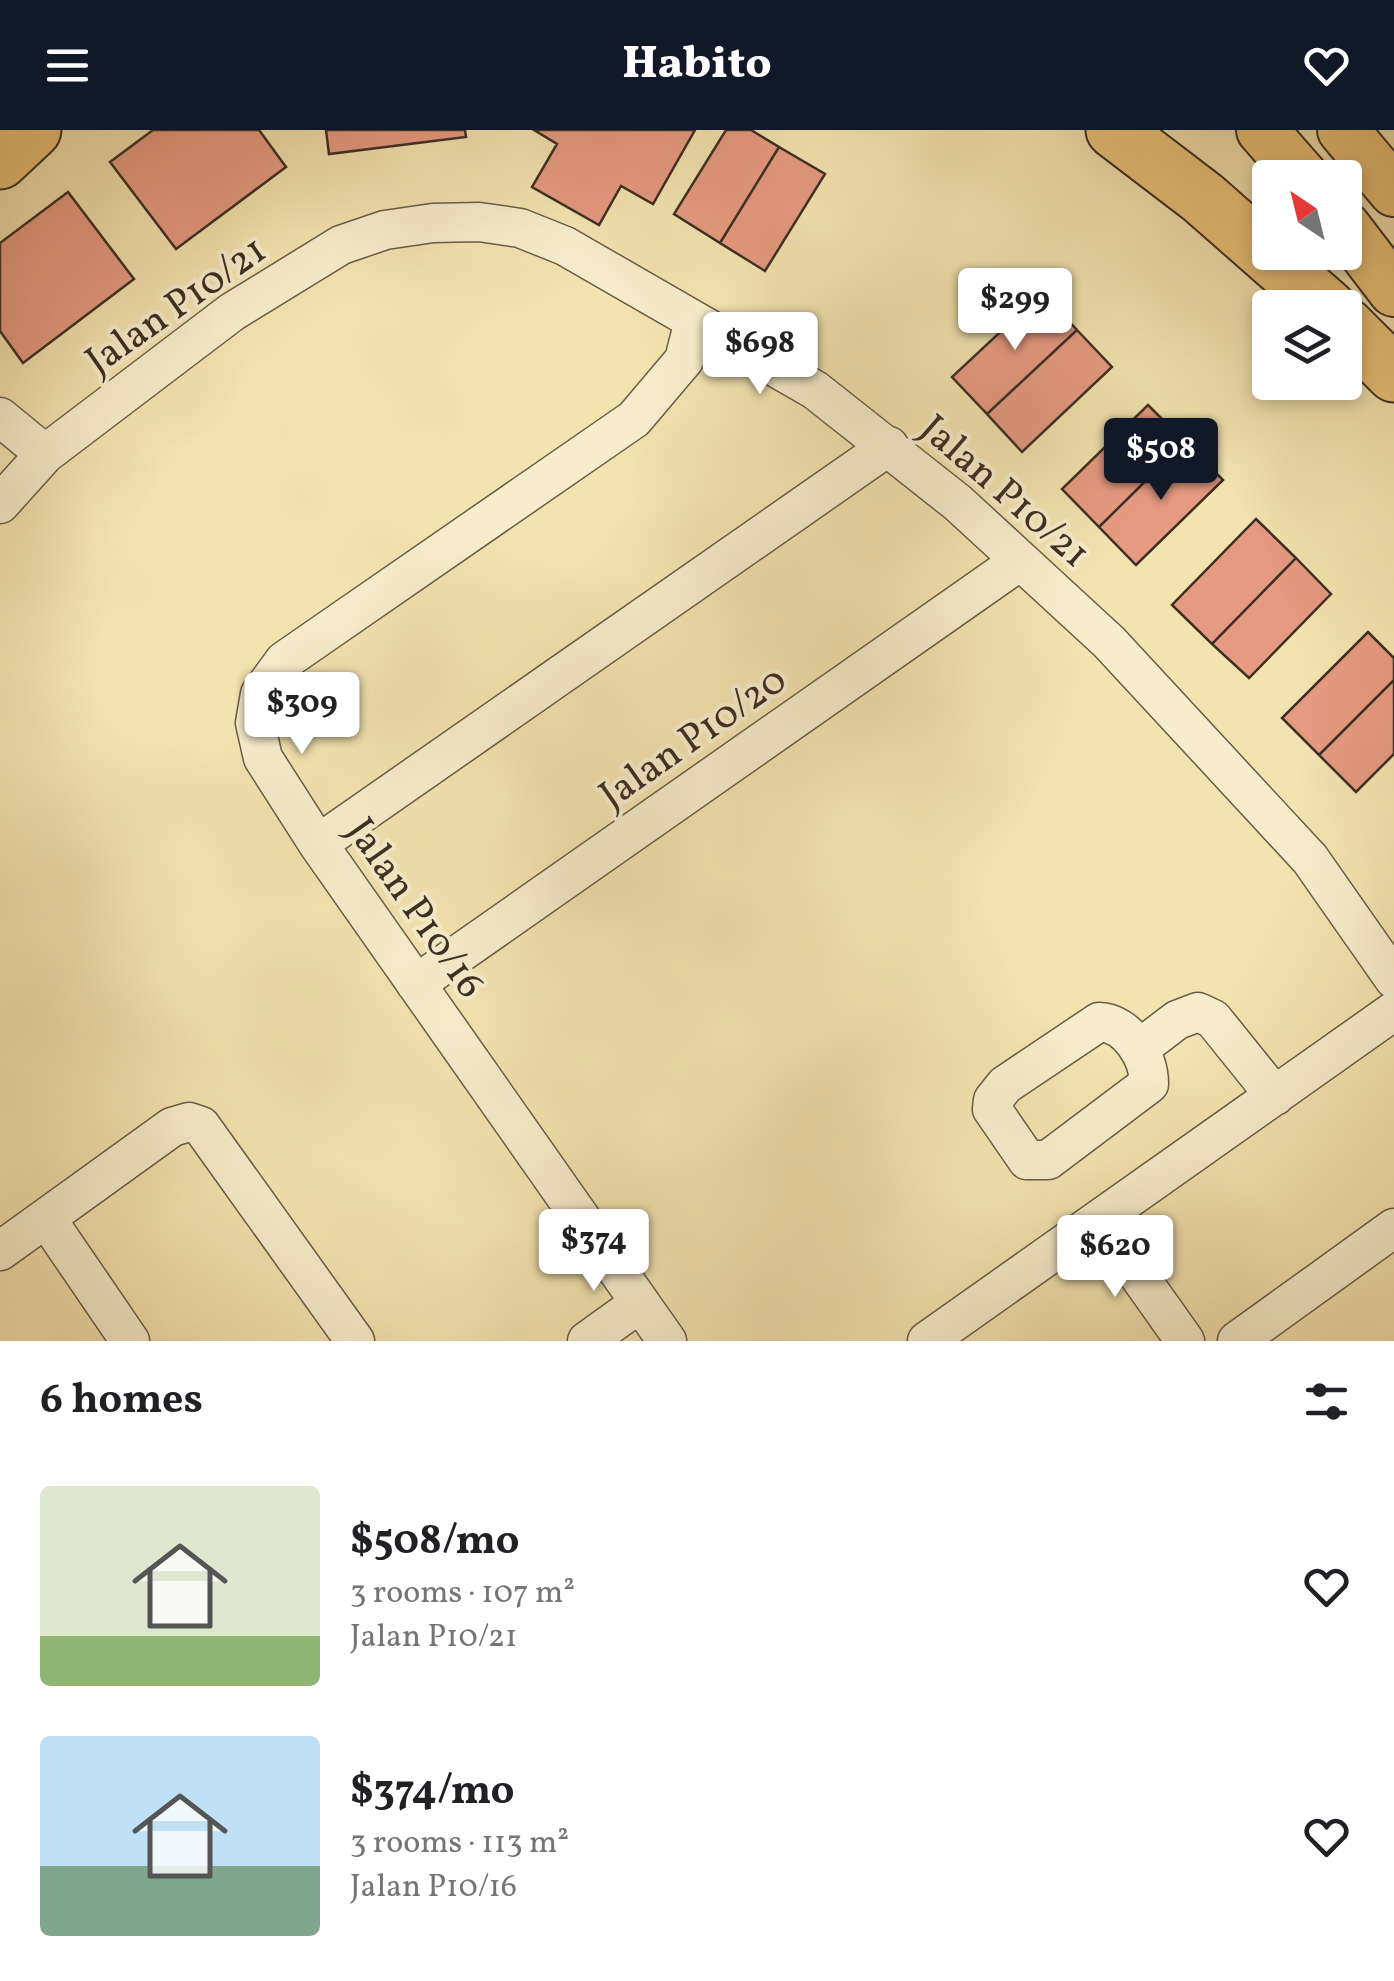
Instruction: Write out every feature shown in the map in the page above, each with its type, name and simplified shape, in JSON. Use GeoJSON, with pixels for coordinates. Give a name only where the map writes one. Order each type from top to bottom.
{"type":"FeatureCollection","features":[{"type":"Feature","properties":{"kind":"highway"},"geometry":{"type":"LineString","coordinates":[[0,161],[33,130]]}},
{"type":"Feature","properties":{"kind":"highway"},"geometry":{"type":"LineString","coordinates":[[1114,130],[1216,210],[1307,290]]}},
{"type":"Feature","properties":{"kind":"highway"},"geometry":{"type":"LineString","coordinates":[[1362,342],[1394,374]]}},
{"type":"Feature","properties":{"kind":"main road"},"geometry":{"type":"LineString","coordinates":[[1262,130],[1288,160]]}},
{"type":"Feature","properties":{"kind":"main road"},"geometry":{"type":"LineString","coordinates":[[1343,130],[1394,191]]}},
{"type":"Feature","properties":{"kind":"main road"},"geometry":{"type":"LineString","coordinates":[[1362,249],[1394,291]]}},
{"type":"Feature","properties":{"kind":"street","name":"Jalan P10/21"},"geometry":{"type":"LineString","coordinates":[[0,504],[46,454],[232,312],[341,245],[385,230],[478,222],[520,228],[565,246],[816,390],[889,446],[1109,642],[1310,859],[1394,979]]}},
{"type":"Feature","properties":{"kind":"street","name":"Jalan P10/16"},"geometry":{"type":"LineString","coordinates":[[667,1341],[318,844],[263,758],[255,723],[260,694],[284,661],[634,419],[684,360],[694,320]]}},
{"type":"Feature","properties":{"kind":"street"},"geometry":{"type":"LineString","coordinates":[[0,417],[46,454]]}},
{"type":"Feature","properties":{"kind":"street"},"geometry":{"type":"LineString","coordinates":[[318,844],[889,446]]}},
{"type":"Feature","properties":{"kind":"street","name":"Jalan P10/20"},"geometry":{"type":"LineString","coordinates":[[416,984],[1020,561]]}},
{"type":"Feature","properties":{"kind":"street"},"geometry":{"type":"LineString","coordinates":[[927,1341],[1394,1011]]}},
{"type":"Feature","properties":{"kind":"street"},"geometry":{"type":"LineString","coordinates":[[1139,1049],[1177,1020],[1198,1012],[1213,1020],[1274,1096]]}},
{"type":"Feature","properties":{"kind":"street"},"geometry":{"type":"LineString","coordinates":[[0,1251],[172,1127],[189,1122],[202,1126],[355,1341]]}},
{"type":"Feature","properties":{"kind":"street"},"geometry":{"type":"LineString","coordinates":[[46,1218],[130,1341]]}},
{"type":"Feature","properties":{"kind":"street"},"geometry":{"type":"LineString","coordinates":[[1100,1221],[1186,1341]]}},
{"type":"Feature","properties":{"kind":"street"},"geometry":{"type":"LineString","coordinates":[[1236,1341],[1394,1228]]}},
{"type":"Feature","properties":{"kind":"street"},"geometry":{"type":"LineString","coordinates":[[586,1341],[640,1303]]}},
{"type":"Feature","properties":{"kind":"building"},"geometry":{"type":"Polygon","coordinates":[[[153,130],[259,130],[286,167],[176,249],[110,162],[153,130]]]}},
{"type":"Feature","properties":{"kind":"building"},"geometry":{"type":"Polygon","coordinates":[[[326,130],[465,130],[466,137],[329,154],[326,130]]]}},
{"type":"Feature","properties":{"kind":"building"},"geometry":{"type":"Polygon","coordinates":[[[534,130],[695,130],[653,204],[621,186],[599,225],[532,187],[557,144],[534,130]]]}},
{"type":"Feature","properties":{"kind":"building"},"geometry":{"type":"Polygon","coordinates":[[[726,130],[751,130],[779,147],[720,243],[674,214],[726,130]]]}},
{"type":"Feature","properties":{"kind":"building"},"geometry":{"type":"Polygon","coordinates":[[[779,147],[825,174],[765,271],[720,243],[779,147]]]}},
{"type":"Feature","properties":{"kind":"building"},"geometry":{"type":"Polygon","coordinates":[[[68,192],[134,279],[23,363],[0,331],[0,243],[68,192]]]}},
{"type":"Feature","properties":{"kind":"building"},"geometry":{"type":"Polygon","coordinates":[[[1042,293],[1077,330],[987,414],[952,377],[1042,293]]]}},
{"type":"Feature","properties":{"kind":"building"},"geometry":{"type":"Polygon","coordinates":[[[1077,330],[1112,367],[1022,452],[987,414],[1077,330]]]}},
{"type":"Feature","properties":{"kind":"building"},"geometry":{"type":"Polygon","coordinates":[[[1148,405],[1185,442],[1099,527],[1062,489],[1148,405]]]}},
{"type":"Feature","properties":{"kind":"building"},"geometry":{"type":"Polygon","coordinates":[[[1185,442],[1223,480],[1136,565],[1099,527],[1185,442]]]}},
{"type":"Feature","properties":{"kind":"building"},"geometry":{"type":"Polygon","coordinates":[[[1256,519],[1296,558],[1212,644],[1172,605],[1256,519]]]}},
{"type":"Feature","properties":{"kind":"building"},"geometry":{"type":"Polygon","coordinates":[[[1296,558],[1331,594],[1249,678],[1212,644],[1296,558]]]}},
{"type":"Feature","properties":{"kind":"building"},"geometry":{"type":"Polygon","coordinates":[[[1368,632],[1394,658],[1394,680],[1319,755],[1282,718],[1368,632]]]}},
{"type":"Feature","properties":{"kind":"building"},"geometry":{"type":"Polygon","coordinates":[[[1394,680],[1394,754],[1356,792],[1319,755],[1394,680]]]}}]}
